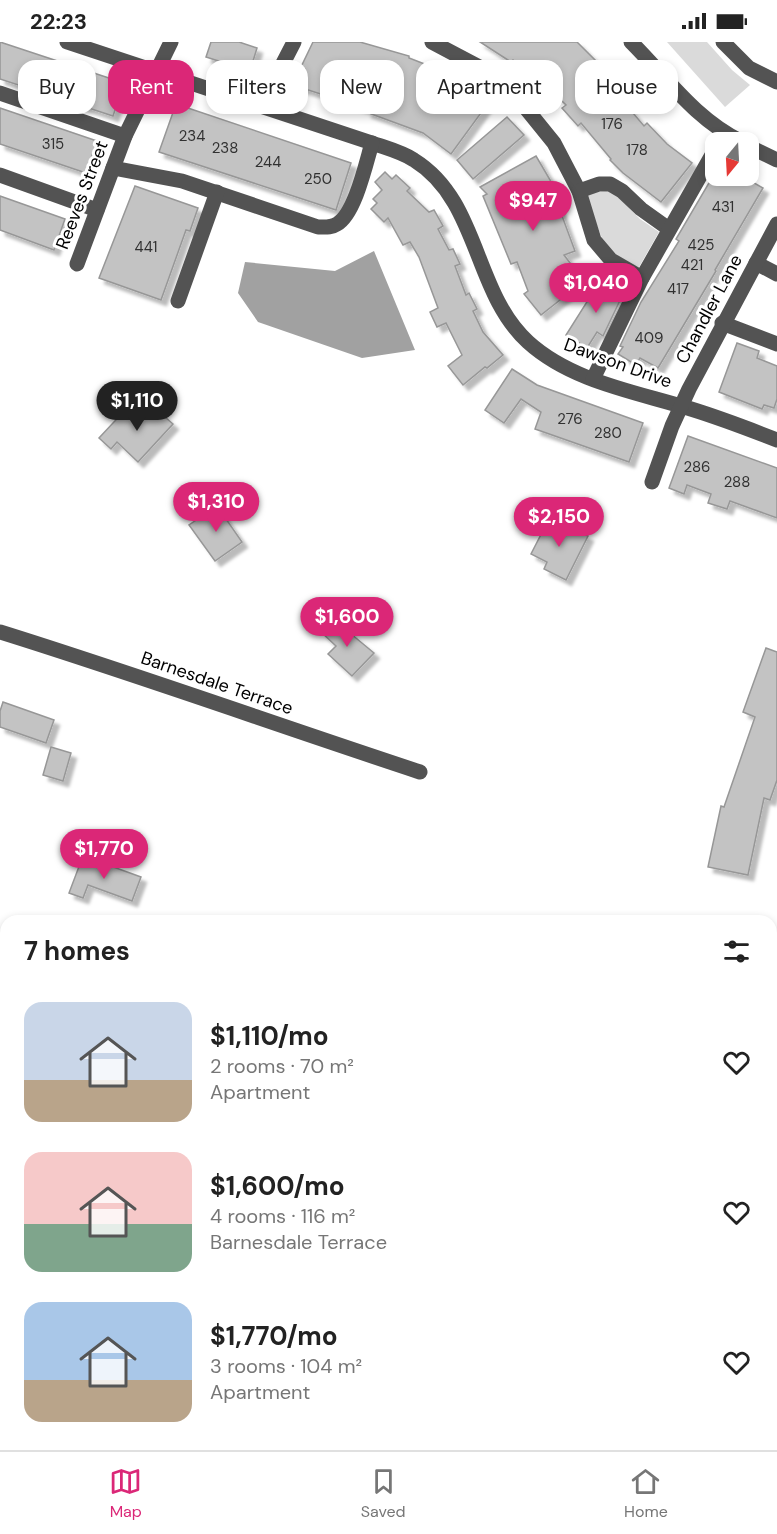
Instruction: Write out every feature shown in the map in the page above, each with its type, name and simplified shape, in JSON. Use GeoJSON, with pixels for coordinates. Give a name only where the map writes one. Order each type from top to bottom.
{"type":"FeatureCollection","features":[{"type":"Feature","properties":{"kind":"street","name":"Dawson Drive"},"geometry":{"type":"LineString","coordinates":[[69,42],[122,60]]}},
{"type":"Feature","properties":{"kind":"street","name":"Reeves Street"},"geometry":{"type":"LineString","coordinates":[[163,60],[171,42]]}},
{"type":"Feature","properties":{"kind":"street"},"geometry":{"type":"LineString","coordinates":[[285,60],[294,42]]}},
{"type":"Feature","properties":{"kind":"street"},"geometry":{"type":"LineString","coordinates":[[432,42],[481,68],[520,101],[554,143],[579,191],[594,240],[611,260],[642,278]]}},
{"type":"Feature","properties":{"kind":"street"},"geometry":{"type":"LineString","coordinates":[[631,42],[715,132]]}},
{"type":"Feature","properties":{"kind":"street"},"geometry":{"type":"LineString","coordinates":[[723,42],[749,68],[777,82]]}},
{"type":"Feature","properties":{"kind":"street"},"geometry":{"type":"LineString","coordinates":[[0,93],[125,136]]}},
{"type":"Feature","properties":{"kind":"street","name":"Reeves Street"},"geometry":{"type":"LineString","coordinates":[[77,264],[125,136],[136,114]]}},
{"type":"Feature","properties":{"kind":"street","name":"Dawson Drive"},"geometry":{"type":"LineString","coordinates":[[285,114],[372,143],[414,160],[438,179],[464,218],[494,295],[513,327],[540,352],[593,379],[681,406],[777,440]]}},
{"type":"Feature","properties":{"kind":"street"},"geometry":{"type":"LineString","coordinates":[[113,168],[182,180],[318,227],[328,227],[337,224],[351,208],[372,143]]}},
{"type":"Feature","properties":{"kind":"street"},"geometry":{"type":"LineString","coordinates":[[759,151],[777,160]]}},
{"type":"Feature","properties":{"kind":"street"},"geometry":{"type":"LineString","coordinates":[[593,379],[642,278],[705,167]]}},
{"type":"Feature","properties":{"kind":"street"},"geometry":{"type":"LineString","coordinates":[[0,175],[97,210]]}},
{"type":"Feature","properties":{"kind":"street"},"geometry":{"type":"LineString","coordinates":[[579,191],[599,184],[610,184],[669,229]]}},
{"type":"Feature","properties":{"kind":"street"},"geometry":{"type":"LineString","coordinates":[[178,301],[217,192]]}},
{"type":"Feature","properties":{"kind":"street","name":"Chandler Lane"},"geometry":{"type":"LineString","coordinates":[[652,482],[681,406],[722,324],[777,224]]}},
{"type":"Feature","properties":{"kind":"street"},"geometry":{"type":"LineString","coordinates":[[756,263],[777,274]]}},
{"type":"Feature","properties":{"kind":"street"},"geometry":{"type":"LineString","coordinates":[[722,324],[777,344]]}},
{"type":"Feature","properties":{"kind":"street","name":"Barnesdale Terrace"},"geometry":{"type":"LineString","coordinates":[[0,632],[136,675],[420,772]]}},
{"type":"Feature","properties":{"kind":"shaded area"},"geometry":{"type":"Polygon","coordinates":[[[667,42],[707,42],[732,70],[750,85],[725,107],[667,42]]]}},
{"type":"Feature","properties":{"kind":"shaded area"},"geometry":{"type":"Polygon","coordinates":[[[612,191],[640,219],[659,232],[639,267],[629,264],[605,246],[587,200],[587,195],[593,192],[612,191]]]}},
{"type":"Feature","properties":{"kind":"shaded area"},"geometry":{"type":"Polygon","coordinates":[[[374,251],[415,350],[362,358],[258,322],[238,293],[245,262],[335,271],[374,251]]]}},
{"type":"Feature","properties":{"kind":"building"},"geometry":{"type":"Polygon","coordinates":[[[0,42],[54,60],[18,60],[18,85],[0,79],[0,42]]]}},
{"type":"Feature","properties":{"kind":"building"},"geometry":{"type":"Polygon","coordinates":[[[211,42],[239,42],[257,48],[253,60],[215,60],[206,57],[211,42]]]}},
{"type":"Feature","properties":{"kind":"building"},"geometry":{"type":"Polygon","coordinates":[[[313,42],[360,42],[409,56],[416,61],[416,114],[480,114],[451,154],[423,133],[371,114],[404,114],[404,60],[320,60],[320,94],[308,90],[308,60],[304,60],[313,42]]]}},
{"type":"Feature","properties":{"kind":"building"},"geometry":{"type":"Polygon","coordinates":[[[480,42],[577,42],[595,60],[575,60],[575,114],[634,114],[644,126],[647,123],[667,144],[692,163],[661,202],[623,173],[581,123],[578,126],[563,109],[566,105],[563,102],[563,60],[508,60],[480,42]]]}},
{"type":"Feature","properties":{"kind":"building"},"geometry":{"type":"Polygon","coordinates":[[[96,74],[108,78],[108,114],[114,114],[113,116],[96,110],[96,74]]]}},
{"type":"Feature","properties":{"kind":"building"},"geometry":{"type":"Polygon","coordinates":[[[0,108],[97,141],[86,173],[0,144],[0,108]]]}},
{"type":"Feature","properties":{"kind":"building"},"geometry":{"type":"Polygon","coordinates":[[[194,110],[351,163],[336,210],[159,152],[172,114],[194,114],[194,110]]]}},
{"type":"Feature","properties":{"kind":"building"},"geometry":{"type":"Polygon","coordinates":[[[507,117],[524,135],[473,179],[457,160],[507,117]]]}},
{"type":"Feature","properties":{"kind":"building"},"geometry":{"type":"Polygon","coordinates":[[[536,156],[553,185],[551,186],[575,251],[564,255],[584,281],[541,315],[524,294],[528,291],[517,262],[511,264],[483,196],[487,194],[480,187],[536,156]]]}},
{"type":"Feature","properties":{"kind":"building"},"geometry":{"type":"Polygon","coordinates":[[[385,172],[392,179],[396,175],[410,188],[407,191],[429,212],[434,210],[443,226],[438,229],[449,250],[453,249],[460,264],[455,266],[466,295],[469,293],[477,309],[473,311],[483,332],[503,355],[463,385],[448,366],[462,355],[446,323],[437,327],[430,312],[438,308],[419,257],[410,242],[403,245],[388,218],[384,222],[371,209],[377,203],[373,199],[382,190],[375,182],[385,172]]]}},
{"type":"Feature","properties":{"kind":"building"},"geometry":{"type":"Polygon","coordinates":[[[135,186],[198,208],[190,231],[186,230],[161,300],[99,278],[135,186]]]}},
{"type":"Feature","properties":{"kind":"building"},"geometry":{"type":"Polygon","coordinates":[[[707,186],[759,186],[763,188],[658,368],[640,358],[636,365],[618,354],[623,347],[620,346],[641,302],[679,241],[676,239],[707,186]]]}},
{"type":"Feature","properties":{"kind":"building"},"geometry":{"type":"Polygon","coordinates":[[[0,196],[65,219],[54,250],[0,230],[0,196]]]}},
{"type":"Feature","properties":{"kind":"building"},"geometry":{"type":"Polygon","coordinates":[[[602,278],[624,292],[603,336],[597,332],[587,348],[566,335],[602,278]]]}},
{"type":"Feature","properties":{"kind":"building"},"geometry":{"type":"Polygon","coordinates":[[[737,343],[759,351],[757,358],[777,366],[777,399],[774,408],[764,405],[762,409],[719,392],[737,343]]]}},
{"type":"Feature","properties":{"kind":"building"},"geometry":{"type":"Polygon","coordinates":[[[512,369],[537,385],[643,423],[629,462],[535,429],[541,412],[521,399],[504,423],[485,410],[512,369]]]}},
{"type":"Feature","properties":{"kind":"building"},"geometry":{"type":"Polygon","coordinates":[[[150,404],[173,424],[138,462],[117,442],[111,449],[99,438],[127,408],[137,418],[150,404]]]}},
{"type":"Feature","properties":{"kind":"building"},"geometry":{"type":"Polygon","coordinates":[[[688,436],[777,468],[777,518],[730,501],[727,509],[708,503],[711,494],[687,485],[684,494],[669,488],[688,436]]]}},
{"type":"Feature","properties":{"kind":"building"},"geometry":{"type":"Polygon","coordinates":[[[217,506],[242,542],[215,561],[189,525],[217,506]]]}},
{"type":"Feature","properties":{"kind":"building"},"geometry":{"type":"Polygon","coordinates":[[[550,517],[588,536],[566,580],[544,569],[547,562],[531,554],[550,517]]]}},
{"type":"Feature","properties":{"kind":"building"},"geometry":{"type":"Polygon","coordinates":[[[333,619],[374,653],[352,676],[328,654],[336,646],[321,632],[333,619]]]}},
{"type":"Feature","properties":{"kind":"building"},"geometry":{"type":"Polygon","coordinates":[[[766,648],[777,652],[777,780],[770,800],[764,798],[748,875],[708,867],[721,806],[724,807],[755,717],[743,712],[766,648]]]}},
{"type":"Feature","properties":{"kind":"building"},"geometry":{"type":"Polygon","coordinates":[[[3,702],[54,720],[46,743],[0,727],[0,711],[3,702]]]}},
{"type":"Feature","properties":{"kind":"building"},"geometry":{"type":"Polygon","coordinates":[[[51,747],[71,753],[63,781],[43,775],[51,747]]]}},
{"type":"Feature","properties":{"kind":"building"},"geometry":{"type":"Polygon","coordinates":[[[83,856],[141,877],[132,901],[88,885],[83,898],[69,893],[83,856]]]}}]}
